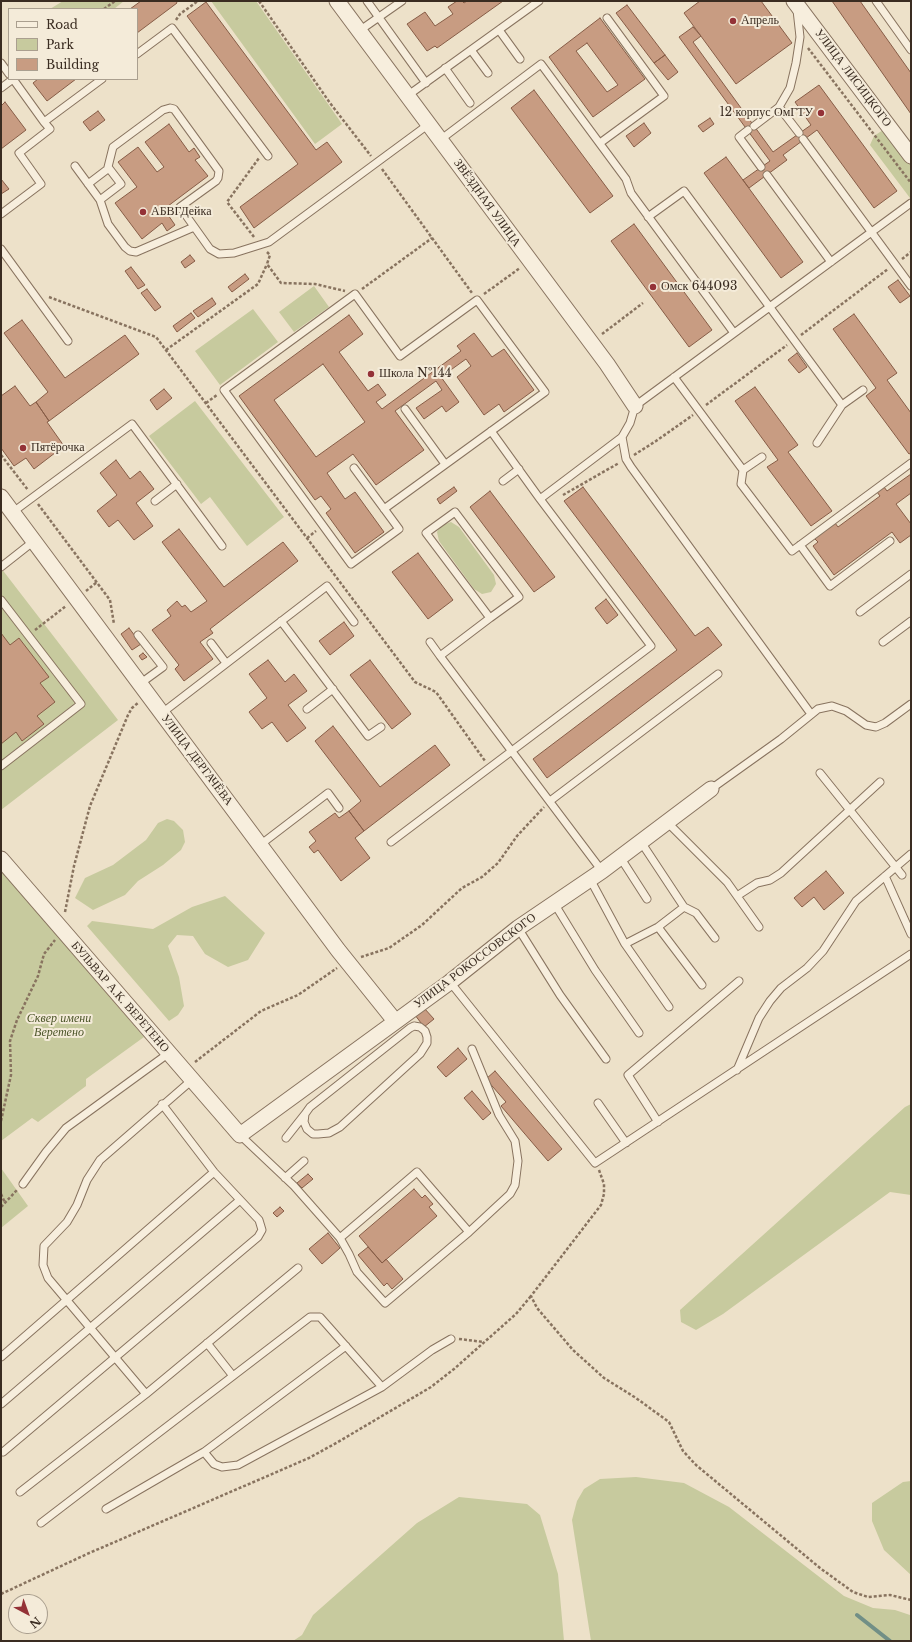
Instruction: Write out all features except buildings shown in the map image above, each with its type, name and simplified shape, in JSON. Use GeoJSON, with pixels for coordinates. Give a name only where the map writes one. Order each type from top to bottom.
{"type":"FeatureCollection","features":[{"type":"Feature","properties":{"kind":"street","name":"ЗВЁЗДНАЯ УЛИЦА"},"geometry":{"type":"LineString","coordinates":[[337,1],[591,342],[635,406]]}},
{"type":"Feature","properties":{"kind":"street","name":"УЛИЦА ЛИСИЦКОГО"},"geometry":{"type":"LineString","coordinates":[[795,2],[911,156]]}},
{"type":"Feature","properties":{"kind":"street","name":"УЛИЦА ДЕРГАЧЁВА"},"geometry":{"type":"LineString","coordinates":[[1,497],[346,961],[402,1022]]}},
{"type":"Feature","properties":{"kind":"street","name":"УЛИЦА РОКОССОВСКОГО"},"geometry":{"type":"LineString","coordinates":[[240,1135],[402,1022],[518,928],[596,875],[711,789]]}},
{"type":"Feature","properties":{"kind":"street","name":"БУЛЬВАР А.К. ВЕРЕТЕНО"},"geometry":{"type":"LineString","coordinates":[[1,859],[240,1135]]}},
{"type":"Feature","properties":{"kind":"lane"},"geometry":{"type":"LineString","coordinates":[[367,1],[426,82]]}},
{"type":"Feature","properties":{"kind":"lane"},"geometry":{"type":"LineString","coordinates":[[360,31],[402,1]]}},
{"type":"Feature","properties":{"kind":"lane"},"geometry":{"type":"LineString","coordinates":[[407,96],[539,1]]}},
{"type":"Feature","properties":{"kind":"lane"},"geometry":{"type":"LineString","coordinates":[[876,1],[911,50]]}},
{"type":"Feature","properties":{"kind":"lane"},"geometry":{"type":"LineString","coordinates":[[762,167],[739,137],[779,107],[790,88],[800,37],[795,2]]}},
{"type":"Feature","properties":{"kind":"lane"},"geometry":{"type":"LineString","coordinates":[[600,143],[664,96],[607,18]]}},
{"type":"Feature","properties":{"kind":"lane"},"geometry":{"type":"LineString","coordinates":[[138,53],[172,28],[268,156]]}},
{"type":"Feature","properties":{"kind":"lane"},"geometry":{"type":"LineString","coordinates":[[499,30],[520,59]]}},
{"type":"Feature","properties":{"kind":"lane"},"geometry":{"type":"LineString","coordinates":[[471,50],[488,73]]}},
{"type":"Feature","properties":{"kind":"lane"},"geometry":{"type":"LineString","coordinates":[[1,63],[8,73]]}},
{"type":"Feature","properties":{"kind":"lane"},"geometry":{"type":"LineString","coordinates":[[440,140],[541,64],[626,179],[631,193],[648,217],[734,333]]}},
{"type":"Feature","properties":{"kind":"lane"},"geometry":{"type":"LineString","coordinates":[[445,68],[470,103]]}},
{"type":"Feature","properties":{"kind":"lane"},"geometry":{"type":"LineString","coordinates":[[1,88],[12,80]]}},
{"type":"Feature","properties":{"kind":"lane"},"geometry":{"type":"LineString","coordinates":[[1,214],[41,184],[18,152],[50,129],[14,80]]}},
{"type":"Feature","properties":{"kind":"lane"},"geometry":{"type":"LineString","coordinates":[[44,122],[101,80]]}},
{"type":"Feature","properties":{"kind":"lane"},"geometry":{"type":"LineString","coordinates":[[779,107],[911,286]]}},
{"type":"Feature","properties":{"kind":"lane"},"geometry":{"type":"LineString","coordinates":[[88,184],[109,168],[113,147],[163,110],[170,108],[174,109],[219,171],[216,181],[180,207],[210,248],[219,254],[234,253],[261,246],[276,238],[429,124]]}},
{"type":"Feature","properties":{"kind":"lane"},"geometry":{"type":"LineString","coordinates":[[75,166],[100,200],[108,224],[125,247],[130,251],[136,252],[194,227]]}},
{"type":"Feature","properties":{"kind":"lane"},"geometry":{"type":"LineString","coordinates":[[100,200],[121,184],[109,168]]}},
{"type":"Feature","properties":{"kind":"lane"},"geometry":{"type":"LineString","coordinates":[[767,175],[831,262]]}},
{"type":"Feature","properties":{"kind":"lane"},"geometry":{"type":"LineString","coordinates":[[648,217],[684,191],[842,405]]}},
{"type":"Feature","properties":{"kind":"lane"},"geometry":{"type":"LineString","coordinates":[[543,497],[622,438],[630,423],[635,406],[911,203]]}},
{"type":"Feature","properties":{"kind":"lane"},"geometry":{"type":"LineString","coordinates":[[1,249],[68,341]]}},
{"type":"Feature","properties":{"kind":"lane"},"geometry":{"type":"LineString","coordinates":[[354,468],[384,509],[399,529],[351,564],[224,390],[355,294],[400,356],[477,300],[544,392],[384,509]]}},
{"type":"Feature","properties":{"kind":"lane"},"geometry":{"type":"LineString","coordinates":[[674,377],[743,470],[741,484],[792,551],[911,463]]}},
{"type":"Feature","properties":{"kind":"lane"},"geometry":{"type":"LineString","coordinates":[[817,443],[842,405],[863,390]]}},
{"type":"Feature","properties":{"kind":"lane"},"geometry":{"type":"LineString","coordinates":[[405,410],[445,464]]}},
{"type":"Feature","properties":{"kind":"lane"},"geometry":{"type":"LineString","coordinates":[[12,512],[132,424],[222,546]]}},
{"type":"Feature","properties":{"kind":"lane"},"geometry":{"type":"LineString","coordinates":[[391,842],[651,646],[543,497],[519,469],[491,431]]}},
{"type":"Feature","properties":{"kind":"lane"},"geometry":{"type":"LineString","coordinates":[[622,438],[626,459],[811,714]]}},
{"type":"Feature","properties":{"kind":"lane"},"geometry":{"type":"LineString","coordinates":[[743,470],[762,456]]}},
{"type":"Feature","properties":{"kind":"lane"},"geometry":{"type":"LineString","coordinates":[[503,481],[519,469]]}},
{"type":"Feature","properties":{"kind":"lane"},"geometry":{"type":"LineString","coordinates":[[155,501],[176,484]]}},
{"type":"Feature","properties":{"kind":"lane"},"geometry":{"type":"LineString","coordinates":[[440,656],[519,597],[454,512],[426,533],[490,618]]}},
{"type":"Feature","properties":{"kind":"lane"},"geometry":{"type":"LineString","coordinates":[[1,567],[34,541]]}},
{"type":"Feature","properties":{"kind":"lane"},"geometry":{"type":"LineString","coordinates":[[800,545],[830,586],[890,541]]}},
{"type":"Feature","properties":{"kind":"lane"},"geometry":{"type":"LineString","coordinates":[[860,612],[911,574]]}},
{"type":"Feature","properties":{"kind":"lane"},"geometry":{"type":"LineString","coordinates":[[162,713],[327,586],[354,622]]}},
{"type":"Feature","properties":{"kind":"lane"},"geometry":{"type":"LineString","coordinates":[[1,600],[81,704],[1,766]]}},
{"type":"Feature","properties":{"kind":"lane"},"geometry":{"type":"LineString","coordinates":[[281,621],[368,736],[381,727]]}},
{"type":"Feature","properties":{"kind":"lane"},"geometry":{"type":"LineString","coordinates":[[883,642],[911,621]]}},
{"type":"Feature","properties":{"kind":"lane"},"geometry":{"type":"LineString","coordinates":[[138,636],[162,667],[145,689]]}},
{"type":"Feature","properties":{"kind":"lane"},"geometry":{"type":"LineString","coordinates":[[430,642],[550,801],[596,875],[625,944],[669,1006]]}},
{"type":"Feature","properties":{"kind":"lane"},"geometry":{"type":"LineString","coordinates":[[210,643],[226,663]]}},
{"type":"Feature","properties":{"kind":"lane"},"geometry":{"type":"LineString","coordinates":[[550,801],[718,674]]}},
{"type":"Feature","properties":{"kind":"lane"},"geometry":{"type":"LineString","coordinates":[[307,709],[333,689]]}},
{"type":"Feature","properties":{"kind":"lane"},"geometry":{"type":"LineString","coordinates":[[711,789],[781,739],[818,709],[832,706],[846,710],[866,725],[876,727],[885,723],[911,704]]}},
{"type":"Feature","properties":{"kind":"lane"},"geometry":{"type":"LineString","coordinates":[[820,773],[902,875]]}},
{"type":"Feature","properties":{"kind":"lane"},"geometry":{"type":"LineString","coordinates":[[737,896],[757,883],[770,880],[781,873],[851,811],[880,782]]}},
{"type":"Feature","properties":{"kind":"lane"},"geometry":{"type":"LineString","coordinates":[[260,845],[328,793],[339,808]]}},
{"type":"Feature","properties":{"kind":"lane"},"geometry":{"type":"LineString","coordinates":[[667,822],[727,882],[759,927]]}},
{"type":"Feature","properties":{"kind":"lane"},"geometry":{"type":"LineString","coordinates":[[641,842],[684,907],[696,913],[716,938]]}},
{"type":"Feature","properties":{"kind":"lane"},"geometry":{"type":"LineString","coordinates":[[737,1070],[759,1018],[770,1001],[781,988],[807,968],[823,951],[856,901],[911,854]]}},
{"type":"Feature","properties":{"kind":"lane"},"geometry":{"type":"LineString","coordinates":[[620,857],[647,899]]}},
{"type":"Feature","properties":{"kind":"lane"},"geometry":{"type":"LineString","coordinates":[[885,876],[911,934]]}},
{"type":"Feature","properties":{"kind":"lane"},"geometry":{"type":"LineString","coordinates":[[554,904],[594,970],[640,1033]]}},
{"type":"Feature","properties":{"kind":"lane"},"geometry":{"type":"LineString","coordinates":[[625,944],[658,927],[684,907]]}},
{"type":"Feature","properties":{"kind":"lane"},"geometry":{"type":"LineString","coordinates":[[658,927],[702,985]]}},
{"type":"Feature","properties":{"kind":"lane"},"geometry":{"type":"LineString","coordinates":[[518,928],[560,995],[606,1059]]}},
{"type":"Feature","properties":{"kind":"lane"},"geometry":{"type":"LineString","coordinates":[[450,982],[595,1163],[911,954]]}},
{"type":"Feature","properties":{"kind":"lane"},"geometry":{"type":"LineString","coordinates":[[658,1122],[628,1075],[740,981]]}},
{"type":"Feature","properties":{"kind":"lane"},"geometry":{"type":"LineString","coordinates":[[286,1138],[310,1107],[402,1022],[420,1027],[425,1031],[427,1043],[420,1054],[340,1127],[329,1133],[313,1134],[307,1129],[304,1122],[305,1114]]}},
{"type":"Feature","properties":{"kind":"lane"},"geometry":{"type":"LineString","coordinates":[[240,1135],[285,1178],[340,1238],[357,1272],[385,1303],[469,1232],[510,1194],[515,1185],[518,1171],[514,1141],[499,1115],[472,1049]]}},
{"type":"Feature","properties":{"kind":"lane"},"geometry":{"type":"LineString","coordinates":[[23,1184],[46,1152],[66,1128],[168,1053]]}},
{"type":"Feature","properties":{"kind":"lane"},"geometry":{"type":"LineString","coordinates":[[146,1394],[91,1327],[48,1278],[43,1265],[44,1246],[67,1222],[77,1205],[87,1180],[100,1160],[162,1104],[188,1075]]}},
{"type":"Feature","properties":{"kind":"lane"},"geometry":{"type":"LineString","coordinates":[[598,1103],[626,1143]]}},
{"type":"Feature","properties":{"kind":"lane"},"geometry":{"type":"LineString","coordinates":[[3,1452],[258,1237],[262,1230],[259,1220],[214,1172],[162,1104]]}},
{"type":"Feature","properties":{"kind":"lane"},"geometry":{"type":"LineString","coordinates":[[285,1178],[304,1161]]}},
{"type":"Feature","properties":{"kind":"lane"},"geometry":{"type":"LineString","coordinates":[[1,1357],[214,1172]]}},
{"type":"Feature","properties":{"kind":"lane"},"geometry":{"type":"LineString","coordinates":[[340,1238],[417,1172],[469,1232]]}},
{"type":"Feature","properties":{"kind":"lane"},"geometry":{"type":"LineString","coordinates":[[1,1404],[240,1200]]}},
{"type":"Feature","properties":{"kind":"lane"},"geometry":{"type":"LineString","coordinates":[[20,1492],[146,1394],[298,1268]]}},
{"type":"Feature","properties":{"kind":"lane"},"geometry":{"type":"LineString","coordinates":[[41,1523],[310,1317],[320,1317],[382,1387]]}},
{"type":"Feature","properties":{"kind":"lane"},"geometry":{"type":"LineString","coordinates":[[204,1452],[214,1464],[222,1468],[238,1465],[382,1387],[432,1350],[451,1339]]}},
{"type":"Feature","properties":{"kind":"lane"},"geometry":{"type":"LineString","coordinates":[[207,1343],[233,1376]]}},
{"type":"Feature","properties":{"kind":"lane"},"geometry":{"type":"LineString","coordinates":[[106,1509],[204,1452],[346,1346]]}},
{"type":"Feature","properties":{"kind":"path"},"geometry":{"type":"LineString","coordinates":[[105,8],[115,1]]}},
{"type":"Feature","properties":{"kind":"path"},"geometry":{"type":"LineString","coordinates":[[172,28],[180,14],[198,1]]}},
{"type":"Feature","properties":{"kind":"path"},"geometry":{"type":"LineString","coordinates":[[259,1],[330,103],[377,163],[477,300],[530,261]]}},
{"type":"Feature","properties":{"kind":"path"},"geometry":{"type":"LineString","coordinates":[[800,37],[911,183]]}},
{"type":"Feature","properties":{"kind":"path"},"geometry":{"type":"LineString","coordinates":[[355,294],[432,238]]}},
{"type":"Feature","properties":{"kind":"path"},"geometry":{"type":"LineString","coordinates":[[543,497],[562,496],[656,441],[699,411],[911,252]]}},
{"type":"Feature","properties":{"kind":"path"},"geometry":{"type":"LineString","coordinates":[[166,350],[258,284],[267,264]]}},
{"type":"Feature","properties":{"kind":"path"},"geometry":{"type":"LineString","coordinates":[[32,291],[156,337],[415,682],[436,692],[490,768]]}},
{"type":"Feature","properties":{"kind":"path"},"geometry":{"type":"LineString","coordinates":[[591,342],[643,303]]}},
{"type":"Feature","properties":{"kind":"path"},"geometry":{"type":"LineString","coordinates":[[206,403],[224,390]]}},
{"type":"Feature","properties":{"kind":"path"},"geometry":{"type":"LineString","coordinates":[[1,455],[110,600],[114,630]]}},
{"type":"Feature","properties":{"kind":"path"},"geometry":{"type":"LineString","coordinates":[[28,635],[97,582]]}},
{"type":"Feature","properties":{"kind":"path"},"geometry":{"type":"LineString","coordinates":[[1,1121],[10,1075],[10,1040],[17,1020],[38,976],[44,954],[63,930],[74,866],[90,806],[128,715],[145,689]]}},
{"type":"Feature","properties":{"kind":"path"},"geometry":{"type":"LineString","coordinates":[[188,1075],[261,1011],[298,995],[346,961],[389,948],[422,925],[462,888],[482,877],[498,863],[517,836],[550,801]]}},
{"type":"Feature","properties":{"kind":"path"},"geometry":{"type":"LineString","coordinates":[[1,1594],[114,1542],[309,1458],[430,1387],[516,1314],[600,1206],[604,1184],[595,1163]]}},
{"type":"Feature","properties":{"kind":"path"},"geometry":{"type":"LineString","coordinates":[[1,1207],[23,1184]]}},
{"type":"Feature","properties":{"kind":"path"},"geometry":{"type":"LineString","coordinates":[[1,1194],[4,1203]]}},
{"type":"Feature","properties":{"kind":"path"},"geometry":{"type":"LineString","coordinates":[[531,1296],[537,1308],[574,1350],[604,1378],[636,1398],[669,1422],[683,1451],[696,1464],[820,1568],[853,1592],[868,1597],[890,1595],[911,1600]]}},
{"type":"Feature","properties":{"kind":"path"},"geometry":{"type":"LineString","coordinates":[[451,1339],[463,1338],[484,1342]]}},
{"type":"Feature","properties":{"kind":"green space"},"geometry":{"type":"Polygon","coordinates":[[[63,1],[124,1],[115,8],[52,8],[63,1]]]}},
{"type":"Feature","properties":{"kind":"green space"},"geometry":{"type":"Polygon","coordinates":[[[211,1],[256,1],[342,124],[315,144],[211,1]]]}},
{"type":"Feature","properties":{"kind":"green space"},"geometry":{"type":"Polygon","coordinates":[[[883,130],[911,163],[910,198],[870,145],[874,136],[883,130]]]}},
{"type":"Feature","properties":{"kind":"green space"},"geometry":{"type":"Polygon","coordinates":[[[314,286],[329,307],[294,332],[279,312],[314,286]]]}},
{"type":"Feature","properties":{"kind":"green space"},"geometry":{"type":"Polygon","coordinates":[[[253,309],[278,342],[220,385],[195,351],[253,309]]]}},
{"type":"Feature","properties":{"kind":"green space"},"geometry":{"type":"Polygon","coordinates":[[[195,401],[284,517],[247,546],[210,497],[201,504],[149,436],[195,401]]]}},
{"type":"Feature","properties":{"kind":"green space"},"geometry":{"type":"Polygon","coordinates":[[[451,522],[459,527],[494,575],[496,584],[491,592],[482,594],[474,589],[439,541],[437,532],[439,528],[442,525],[451,522]]]}},
{"type":"Feature","properties":{"kind":"green space"},"geometry":{"type":"Polygon","coordinates":[[[1,568],[118,720],[1,810],[1,568]]]}},
{"type":"Feature","properties":{"kind":"green space"},"geometry":{"type":"Polygon","coordinates":[[[167,819],[174,821],[183,830],[185,842],[181,850],[163,865],[138,881],[125,895],[93,910],[75,898],[85,878],[113,865],[146,840],[158,823],[167,819]]]}},
{"type":"Feature","properties":{"kind":"green space","name":"Сквер имени Веретено"},"geometry":{"type":"Polygon","coordinates":[[[1,870],[144,1037],[86,1079],[86,1086],[38,1122],[32,1118],[1,1141],[1,870]]]}},
{"type":"Feature","properties":{"kind":"green space"},"geometry":{"type":"Polygon","coordinates":[[[225,896],[265,933],[248,960],[228,967],[205,954],[193,936],[177,935],[168,946],[179,977],[184,1006],[178,1015],[169,1021],[87,926],[92,921],[153,929],[192,907],[225,896]]]}},
{"type":"Feature","properties":{"kind":"green space"},"geometry":{"type":"Polygon","coordinates":[[[911,1104],[911,1195],[890,1192],[723,1314],[696,1330],[681,1322],[680,1310],[905,1107],[911,1104]]]}},
{"type":"Feature","properties":{"kind":"green space"},"geometry":{"type":"Polygon","coordinates":[[[1,1168],[28,1206],[1,1228],[1,1168]]]}},
{"type":"Feature","properties":{"kind":"green space"},"geometry":{"type":"Polygon","coordinates":[[[636,1477],[684,1483],[729,1507],[844,1596],[873,1608],[895,1610],[910,1615],[911,1641],[591,1641],[572,1520],[577,1501],[584,1489],[600,1479],[636,1477]]]}},
{"type":"Feature","properties":{"kind":"green space"},"geometry":{"type":"Polygon","coordinates":[[[911,1481],[911,1575],[884,1550],[872,1521],[872,1503],[903,1482],[911,1481]]]}},
{"type":"Feature","properties":{"kind":"green space"},"geometry":{"type":"Polygon","coordinates":[[[459,1497],[527,1504],[540,1515],[558,1574],[564,1641],[293,1641],[302,1635],[313,1615],[417,1523],[459,1497]]]}},
{"type":"Feature","properties":{"kind":"waterway"},"geometry":{"type":"LineString","coordinates":[[857,1615],[890,1641]]}},
{"type":"Feature","properties":{"kind":"place","name":"Апрель"},"geometry":{"type":"Point","coordinates":[733,21]}},
{"type":"Feature","properties":{"kind":"place","name":"12 корпус ОмГТУ"},"geometry":{"type":"Point","coordinates":[821,113]}},
{"type":"Feature","properties":{"kind":"place","name":"АБВГДейка"},"geometry":{"type":"Point","coordinates":[143,212]}},
{"type":"Feature","properties":{"kind":"place","name":"Омск 644093"},"geometry":{"type":"Point","coordinates":[653,287]}},
{"type":"Feature","properties":{"kind":"place","name":"Школа №144"},"geometry":{"type":"Point","coordinates":[371,374]}},
{"type":"Feature","properties":{"kind":"place","name":"Пятёрочка"},"geometry":{"type":"Point","coordinates":[23,448]}}]}
